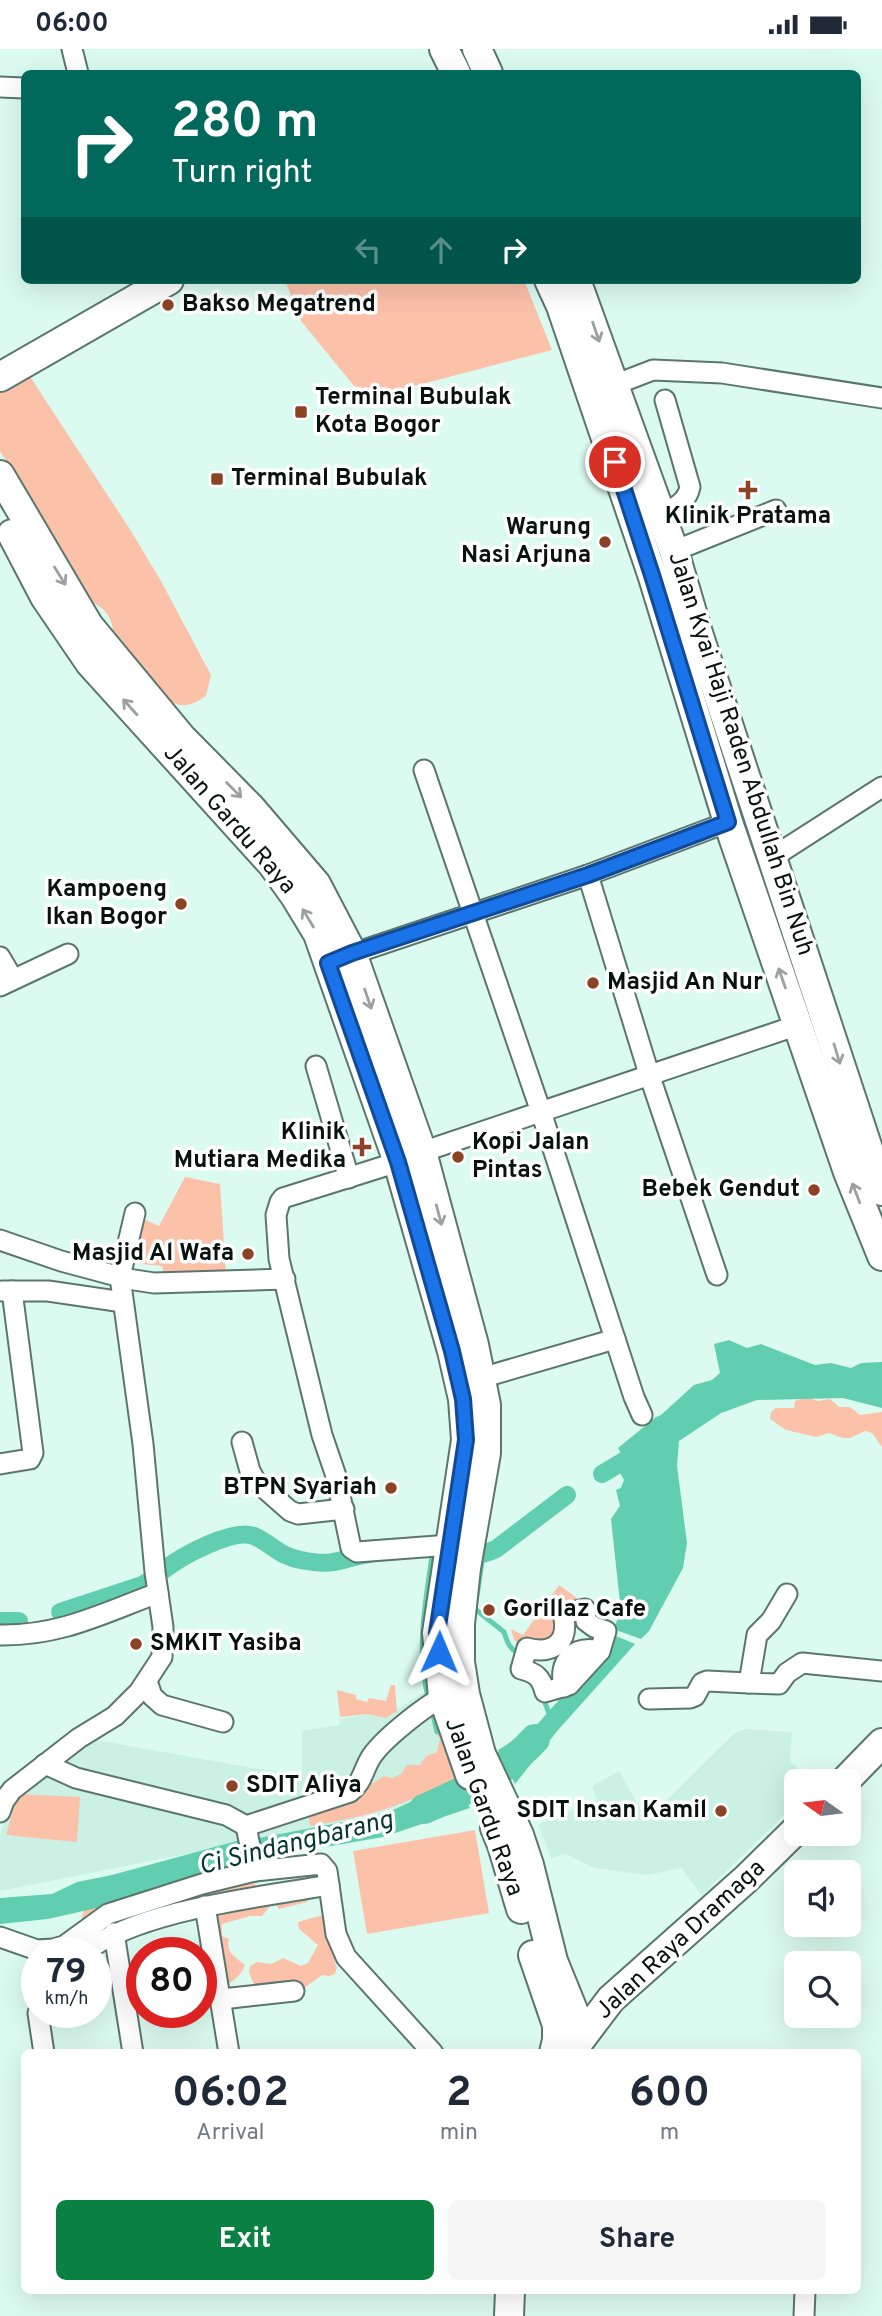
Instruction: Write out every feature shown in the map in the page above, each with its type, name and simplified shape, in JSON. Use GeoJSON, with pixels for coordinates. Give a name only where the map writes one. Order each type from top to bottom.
{"type":"FeatureCollection","features":[{"type":"Feature","properties":{"kind":"highway"},"geometry":{"type":"LineString","coordinates":[[444,49],[454,70]]}},
{"type":"Feature","properties":{"kind":"highway"},"geometry":{"type":"LineString","coordinates":[[477,49],[487,70]]}},
{"type":"Feature","properties":{"kind":"highway"},"geometry":{"type":"LineString","coordinates":[[0,377],[133,290],[155,284]]}},
{"type":"Feature","properties":{"kind":"highway","name":"Jalan Kyai Haji Raden Abdullah Bin Nuh"},"geometry":{"type":"LineString","coordinates":[[551,284],[561,306],[652,575],[728,822],[848,1172],[880,1249]]}},
{"type":"Feature","properties":{"kind":"highway","name":"Jalan Kyai Haji Raden Abdullah Bin Nuh"},"geometry":{"type":"LineString","coordinates":[[577,284],[674,551],[702,645],[882,1191]]}},
{"type":"Feature","properties":{"kind":"highway","name":"Jalan Gardu Raya"},"geometry":{"type":"LineString","coordinates":[[0,475],[89,626],[181,737],[251,808],[316,884],[410,1157],[463,1348],[481,1378],[486,1405],[487,1443],[437,1633],[443,1697],[496,1807],[502,1845],[536,1969],[557,2025],[555,2049]]}},
{"type":"Feature","properties":{"kind":"highway","name":"Jalan Gardu Raya"},"geometry":{"type":"LineString","coordinates":[[0,513],[46,597],[90,663],[272,864],[318,934],[340,958]]}},
{"type":"Feature","properties":{"kind":"highway","name":"Jalan Gardu Raya"},"geometry":{"type":"LineString","coordinates":[[463,1348],[466,1440],[456,1554],[460,1662],[472,1757]]}},
{"type":"Feature","properties":{"kind":"highway"},"geometry":{"type":"LineString","coordinates":[[857,1769],[882,1743]]}},
{"type":"Feature","properties":{"kind":"highway"},"geometry":{"type":"LineString","coordinates":[[496,1807],[529,1865],[559,1978],[579,2025],[575,2046]]}},
{"type":"Feature","properties":{"kind":"highway","name":"Jalan Raya Dramaga"},"geometry":{"type":"LineString","coordinates":[[575,2046],[611,2000],[784,1842]]}},
{"type":"Feature","properties":{"kind":"highway"},"geometry":{"type":"LineString","coordinates":[[559,1978],[579,1999],[594,2002],[611,2000]]}},
{"type":"Feature","properties":{"kind":"highway"},"geometry":{"type":"LineString","coordinates":[[509,2316],[510,2294]]}},
{"type":"Feature","properties":{"kind":"street"},"geometry":{"type":"LineString","coordinates":[[72,49],[77,70]]}},
{"type":"Feature","properties":{"kind":"street"},"geometry":{"type":"LineString","coordinates":[[0,87],[21,88]]}},
{"type":"Feature","properties":{"kind":"street"},"geometry":{"type":"LineString","coordinates":[[591,396],[653,370],[722,373],[882,398]]}},
{"type":"Feature","properties":{"kind":"street"},"geometry":{"type":"LineString","coordinates":[[660,514],[684,500],[690,487],[665,400]]}},
{"type":"Feature","properties":{"kind":"street"},"geometry":{"type":"LineString","coordinates":[[674,551],[776,510]]}},
{"type":"Feature","properties":{"kind":"street"},"geometry":{"type":"LineString","coordinates":[[424,770],[642,1415]]}},
{"type":"Feature","properties":{"kind":"street"},"geometry":{"type":"LineString","coordinates":[[773,857],[882,787]]}},
{"type":"Feature","properties":{"kind":"street"},"geometry":{"type":"LineString","coordinates":[[340,958],[588,875],[728,822]]}},
{"type":"Feature","properties":{"kind":"street"},"geometry":{"type":"LineString","coordinates":[[588,875],[649,1074],[717,1275]]}},
{"type":"Feature","properties":{"kind":"street"},"geometry":{"type":"LineString","coordinates":[[0,957],[6,983],[68,954]]}},
{"type":"Feature","properties":{"kind":"street"},"geometry":{"type":"LineString","coordinates":[[456,1554],[353,1551],[279,1259],[275,1226],[280,1202],[288,1196],[349,1178],[798,1025]]}},
{"type":"Feature","properties":{"kind":"street"},"geometry":{"type":"LineString","coordinates":[[316,1066],[349,1178]]}},
{"type":"Feature","properties":{"kind":"street"},"geometry":{"type":"LineString","coordinates":[[0,1812],[8,1795],[79,1738],[115,1716],[134,1698],[162,1657],[164,1635],[143,1444],[120,1277],[135,1213]]}},
{"type":"Feature","properties":{"kind":"street"},"geometry":{"type":"LineString","coordinates":[[0,1240],[48,1257],[120,1277],[154,1283],[285,1279]]}},
{"type":"Feature","properties":{"kind":"street"},"geometry":{"type":"LineString","coordinates":[[0,1464],[30,1459],[33,1453],[6,1291],[48,1291],[123,1302]]}},
{"type":"Feature","properties":{"kind":"street"},"geometry":{"type":"LineString","coordinates":[[481,1378],[615,1339]]}},
{"type":"Feature","properties":{"kind":"street"},"geometry":{"type":"LineString","coordinates":[[242,1442],[255,1480],[290,1511],[298,1514],[344,1509]]}},
{"type":"Feature","properties":{"kind":"street"},"geometry":{"type":"LineString","coordinates":[[0,1635],[24,1635],[67,1628],[158,1593]]}},
{"type":"Feature","properties":{"kind":"street"},"geometry":{"type":"LineString","coordinates":[[749,1683],[757,1635],[771,1621],[787,1594]]}},
{"type":"Feature","properties":{"kind":"street"},"geometry":{"type":"LineString","coordinates":[[585,1609],[586,1621],[594,1627],[606,1630],[589,1649],[569,1685],[562,1675],[545,1692],[535,1672],[521,1669],[527,1649],[540,1652],[550,1650],[563,1637],[566,1625],[563,1614],[585,1609]]}},
{"type":"Feature","properties":{"kind":"street"},"geometry":{"type":"LineString","coordinates":[[649,1699],[690,1698],[695,1696],[702,1683],[707,1681],[779,1684],[802,1663],[882,1671]]}},
{"type":"Feature","properties":{"kind":"street"},"geometry":{"type":"LineString","coordinates":[[146,1681],[152,1696],[162,1705],[223,1722]]}},
{"type":"Feature","properties":{"kind":"street"},"geometry":{"type":"LineString","coordinates":[[247,1833],[350,1792],[357,1786],[369,1760],[378,1749],[429,1705],[443,1697]]}},
{"type":"Feature","properties":{"kind":"street"},"geometry":{"type":"LineString","coordinates":[[45,1765],[76,1778],[226,1815],[247,1833],[253,1866]]}},
{"type":"Feature","properties":{"kind":"street"},"geometry":{"type":"LineString","coordinates":[[0,1937],[37,1950],[64,1946],[96,1920],[108,1914],[253,1866],[321,1864],[327,1871],[336,1934],[346,1957],[429,2049]]}},
{"type":"Feature","properties":{"kind":"street"},"geometry":{"type":"LineString","coordinates":[[106,1937],[205,1906],[329,1885]]}},
{"type":"Feature","properties":{"kind":"street"},"geometry":{"type":"LineString","coordinates":[[205,1906],[228,2049]]}},
{"type":"Feature","properties":{"kind":"street"},"geometry":{"type":"LineString","coordinates":[[114,1933],[132,2049]]}},
{"type":"Feature","properties":{"kind":"street"},"geometry":{"type":"LineString","coordinates":[[222,1999],[294,1991]]}},
{"type":"Feature","properties":{"kind":"street"},"geometry":{"type":"LineString","coordinates":[[40,2028],[43,2049]]}},
{"type":"Feature","properties":{"kind":"street"},"geometry":{"type":"LineString","coordinates":[[804,2316],[805,2294]]}},
{"type":"Feature","properties":{"kind":"shaded area"},"geometry":{"type":"Polygon","coordinates":[[[287,284],[526,284],[552,350],[388,393],[354,386],[301,321],[287,284]]]}},
{"type":"Feature","properties":{"kind":"shaded area"},"geometry":{"type":"Polygon","coordinates":[[[27,372],[131,531],[211,675],[206,696],[197,701],[181,705],[163,697],[144,679],[114,642],[109,617],[91,602],[48,526],[0,451],[0,386],[27,372]]]}},
{"type":"Feature","properties":{"kind":"shaded area"},"geometry":{"type":"Polygon","coordinates":[[[185,1177],[220,1184],[226,1274],[165,1280],[162,1266],[130,1263],[139,1217],[159,1226],[185,1177]]]}},
{"type":"Feature","properties":{"kind":"shaded area"},"geometry":{"type":"Polygon","coordinates":[[[806,1397],[818,1401],[830,1399],[839,1407],[850,1407],[860,1415],[882,1412],[882,1447],[872,1433],[865,1431],[850,1438],[829,1433],[816,1437],[786,1430],[770,1419],[771,1412],[776,1408],[794,1408],[795,1401],[806,1397]]]}},
{"type":"Feature","properties":{"kind":"shaded area"},"geometry":{"type":"Polygon","coordinates":[[[559,1585],[584,1603],[592,1603],[594,1627],[563,1614],[563,1637],[522,1647],[514,1640],[511,1629],[523,1635],[559,1585]]]}},
{"type":"Feature","properties":{"kind":"shaded area"},"geometry":{"type":"Polygon","coordinates":[[[391,1685],[395,1685],[397,1711],[386,1718],[368,1714],[340,1717],[337,1690],[356,1695],[356,1699],[367,1702],[369,1698],[386,1701],[391,1685]]]}},
{"type":"Feature","properties":{"kind":"shaded area","name":"SDIT Aliya"},"geometry":{"type":"Polygon","coordinates":[[[428,1689],[461,1777],[395,1808],[351,1821],[0,1891],[0,1835],[14,1792],[85,1738],[302,1774],[302,1731],[340,1725],[339,1719],[398,1709],[428,1689]]]}},
{"type":"Feature","properties":{"kind":"shaded area","name":"SDIT Insan Kamil"},"geometry":{"type":"Polygon","coordinates":[[[745,1729],[792,1732],[790,1762],[798,1769],[784,1769],[784,1815],[702,1895],[681,1868],[647,1875],[594,1868],[566,1854],[551,1858],[538,1824],[597,1800],[592,1786],[619,1771],[647,1820],[735,1733],[745,1729]]]}},
{"type":"Feature","properties":{"kind":"shaded area"},"geometry":{"type":"Polygon","coordinates":[[[441,1732],[459,1777],[420,1798],[365,1815],[310,1826],[307,1801],[362,1790],[384,1776],[392,1778],[401,1774],[407,1765],[420,1765],[426,1756],[437,1752],[440,1739],[437,1735],[441,1732]]]}},
{"type":"Feature","properties":{"kind":"shaded area"},"geometry":{"type":"Polygon","coordinates":[[[18,1794],[80,1797],[77,1842],[6,1835],[18,1794]]]}},
{"type":"Feature","properties":{"kind":"shaded area"},"geometry":{"type":"Polygon","coordinates":[[[475,1830],[489,1913],[367,1934],[353,1851],[475,1830]]]}},
{"type":"Feature","properties":{"kind":"shaded area"},"geometry":{"type":"Polygon","coordinates":[[[298,1878],[304,1881],[310,1897],[307,1902],[279,1909],[275,1904],[262,1916],[250,1916],[222,1924],[222,1936],[229,1939],[230,1951],[245,1965],[238,1976],[221,1987],[217,1988],[217,1937],[204,1937],[196,1919],[190,1918],[161,1929],[150,1926],[134,1933],[132,1937],[126,1937],[123,1945],[112,1948],[112,1937],[75,1937],[85,1925],[82,1917],[84,1910],[90,1906],[162,1900],[253,1881],[260,1892],[298,1878]]]}},
{"type":"Feature","properties":{"kind":"shaded area"},"geometry":{"type":"Polygon","coordinates":[[[325,1916],[339,1952],[335,1959],[335,1974],[322,1975],[303,1989],[280,1981],[271,1989],[254,1985],[249,1972],[250,1966],[257,1962],[271,1964],[283,1958],[301,1966],[308,1963],[318,1945],[299,1929],[298,1922],[325,1916]]]}},
{"type":"Feature","properties":{"kind":"water"},"geometry":{"type":"Polygon","coordinates":[[[729,1340],[747,1348],[761,1344],[815,1365],[831,1363],[851,1368],[861,1363],[882,1362],[882,1408],[843,1398],[757,1400],[721,1413],[679,1441],[677,1466],[687,1543],[683,1568],[649,1631],[641,1639],[613,1629],[621,1612],[611,1519],[620,1506],[616,1490],[621,1488],[624,1480],[615,1464],[621,1453],[618,1448],[694,1385],[712,1380],[720,1373],[714,1344],[729,1340]]]}},
{"type":"Feature","properties":{"kind":"water"},"geometry":{"type":"Polygon","coordinates":[[[616,1636],[635,1644],[558,1730],[515,1784],[498,1750],[534,1728],[616,1636]]]}},
{"type":"Feature","properties":{"kind":"water"},"geometry":{"type":"Polygon","coordinates":[[[455,1781],[470,1808],[383,1837],[256,1859],[254,1839],[374,1816],[455,1781]]]}},
{"type":"Feature","properties":{"kind":"water"},"geometry":{"type":"Polygon","coordinates":[[[244,1839],[248,1868],[48,1919],[0,1924],[0,1898],[52,1894],[77,1882],[244,1839]]]}},
{"type":"Feature","properties":{"kind":"waterway"},"geometry":{"type":"LineString","coordinates":[[602,1474],[637,1453]]}},
{"type":"Feature","properties":{"kind":"waterway"},"geometry":{"type":"LineString","coordinates":[[461,1553],[479,1554],[496,1549],[567,1495]]}},
{"type":"Feature","properties":{"kind":"waterway"},"geometry":{"type":"LineString","coordinates":[[165,1569],[221,1539],[245,1535],[254,1536],[287,1556],[322,1563],[370,1554]]}},
{"type":"Feature","properties":{"kind":"waterway"},"geometry":{"type":"LineString","coordinates":[[429,1701],[422,1644],[433,1549]]}},
{"type":"Feature","properties":{"kind":"waterway"},"geometry":{"type":"LineString","coordinates":[[483,1555],[475,1609],[504,1632],[512,1648],[522,1654]]}},
{"type":"Feature","properties":{"kind":"waterway"},"geometry":{"type":"LineString","coordinates":[[60,1612],[149,1581]]}},
{"type":"Feature","properties":{"kind":"waterway"},"geometry":{"type":"LineString","coordinates":[[0,1621],[19,1621]]}},
{"type":"Feature","properties":{"kind":"waterway"},"geometry":{"type":"LineString","coordinates":[[543,1698],[551,1718]]}},
{"type":"Feature","properties":{"kind":"waterway"},"geometry":{"type":"LineString","coordinates":[[432,1710],[437,1732]]}},
{"type":"Feature","properties":{"kind":"waterway","name":"Ci Sindangbarang"},"geometry":{"type":"LineString","coordinates":[[424,1809],[497,1772],[535,1739]]}},
{"type":"Feature","properties":{"kind":"place","name":"Bakso Megatrend"},"geometry":{"type":"Point","coordinates":[168,305]}},
{"type":"Feature","properties":{"kind":"place","name":"Terminal Bubulak Kota Bogor"},"geometry":{"type":"Point","coordinates":[301,412]}},
{"type":"Feature","properties":{"kind":"place","name":"Terminal Bubulak"},"geometry":{"type":"Point","coordinates":[217,479]}},
{"type":"Feature","properties":{"kind":"place","name":"Klinik Pratama"},"geometry":{"type":"Point","coordinates":[748,490]}},
{"type":"Feature","properties":{"kind":"place","name":"Warung Nasi Arjuna"},"geometry":{"type":"Point","coordinates":[605,542]}},
{"type":"Feature","properties":{"kind":"place","name":"Kampoeng Ikan Bogor"},"geometry":{"type":"Point","coordinates":[181,904]}},
{"type":"Feature","properties":{"kind":"place","name":"Masjid An Nur"},"geometry":{"type":"Point","coordinates":[593,983]}},
{"type":"Feature","properties":{"kind":"place","name":"Klinik Mutiara Medika"},"geometry":{"type":"Point","coordinates":[362,1147]}},
{"type":"Feature","properties":{"kind":"place","name":"Kopi Jalan Pintas"},"geometry":{"type":"Point","coordinates":[458,1157]}},
{"type":"Feature","properties":{"kind":"place","name":"Bebek Gendut"},"geometry":{"type":"Point","coordinates":[814,1190]}},
{"type":"Feature","properties":{"kind":"place","name":"Masjid Al Wafa"},"geometry":{"type":"Point","coordinates":[248,1254]}},
{"type":"Feature","properties":{"kind":"place","name":"BTPN Syariah"},"geometry":{"type":"Point","coordinates":[391,1488]}},
{"type":"Feature","properties":{"kind":"place","name":"Gorillaz Cafe"},"geometry":{"type":"Point","coordinates":[489,1610]}},
{"type":"Feature","properties":{"kind":"place","name":"SMKIT Yasiba"},"geometry":{"type":"Point","coordinates":[136,1644]}},
{"type":"Feature","properties":{"kind":"place","name":"SDIT Aliya"},"geometry":{"type":"Point","coordinates":[232,1786]}},
{"type":"Feature","properties":{"kind":"place","name":"SDIT Insan Kamil"},"geometry":{"type":"Point","coordinates":[721,1811]}},
{"type":"Feature","properties":{"kind":"route"},"geometry":{"type":"LineString","coordinates":[[439,1652],[437,1633],[466,1440],[463,1399],[398,1162],[328,963],[588,875],[728,822],[615,462]]}}]}
